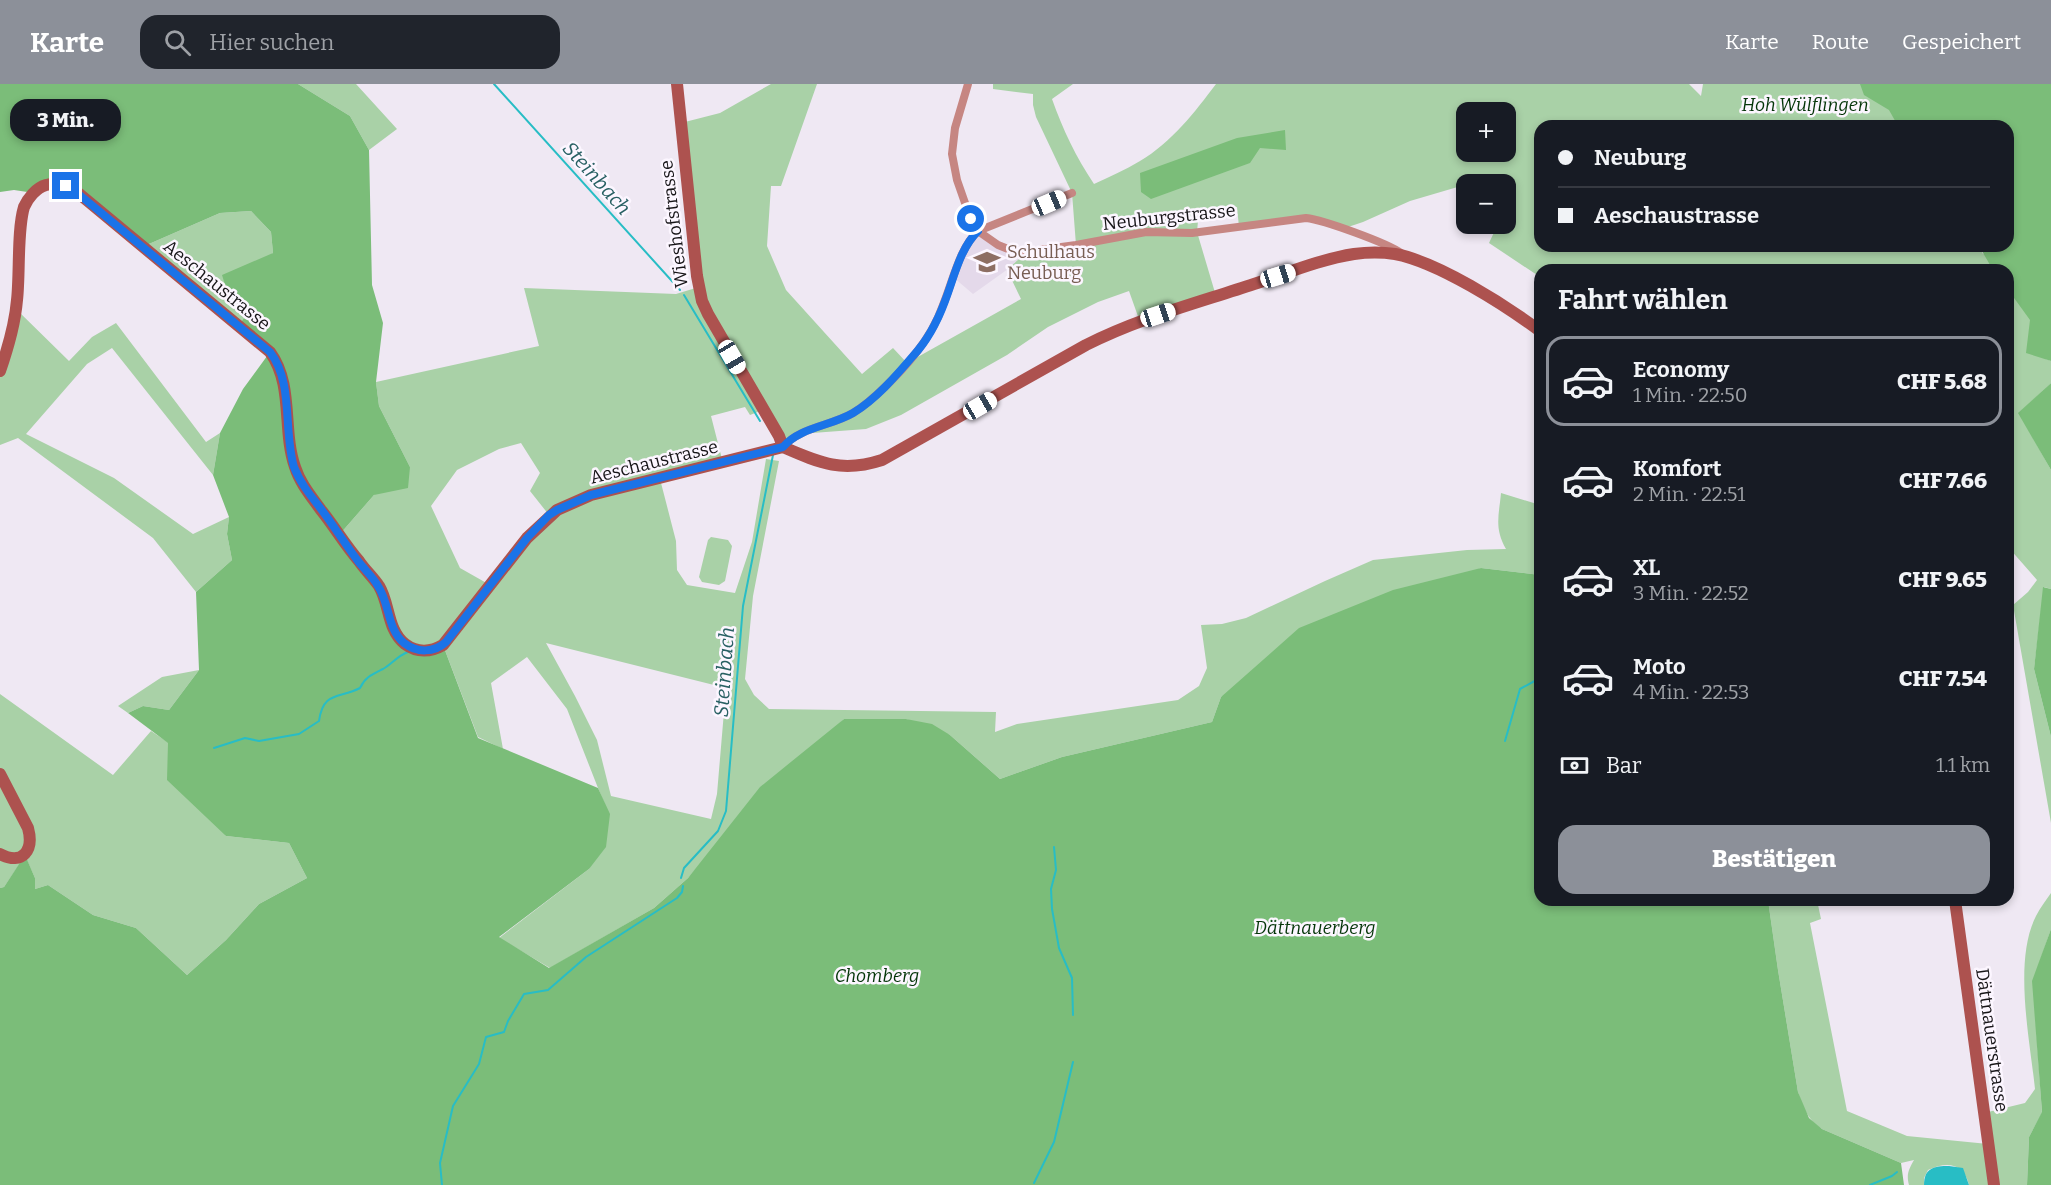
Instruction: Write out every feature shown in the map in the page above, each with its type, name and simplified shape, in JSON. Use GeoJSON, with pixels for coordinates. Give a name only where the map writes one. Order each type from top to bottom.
{"type":"FeatureCollection","features":[{"type":"Feature","properties":{"kind":"street","name":"Wieshofstrasse"},"geometry":{"type":"LineString","coordinates":[[677,84],[697,276],[702,301],[779,436],[783,447]]}},
{"type":"Feature","properties":{"kind":"street"},"geometry":{"type":"LineString","coordinates":[[968,84],[955,128],[952,154],[957,180],[972,223],[978,231]]}},
{"type":"Feature","properties":{"kind":"street","name":"Aeschaustrasse"},"geometry":{"type":"LineString","coordinates":[[0,371],[16,309],[25,205],[43,186],[55,184],[66,186],[270,352],[279,366],[284,381],[289,435],[297,474],[312,498],[380,589],[394,632],[405,644],[421,650],[431,650],[443,645],[527,538],[549,515],[557,510],[591,495],[783,447]]}},
{"type":"Feature","properties":{"kind":"street"},"geometry":{"type":"LineString","coordinates":[[1072,193],[978,231],[964,253],[937,320],[911,358],[857,410],[836,421],[799,434],[783,447],[830,465],[851,467],[872,463],[892,456],[1086,345],[1127,326],[1345,256],[1375,252],[1407,257],[1468,286],[1534,327]]}},
{"type":"Feature","properties":{"kind":"street","name":"Neuburgstrasse"},"geometry":{"type":"LineString","coordinates":[[978,231],[1002,247],[1025,252],[1146,232],[1192,233],[1309,218],[1390,246],[1407,257]]}},
{"type":"Feature","properties":{"kind":"street"},"geometry":{"type":"LineString","coordinates":[[0,774],[31,837],[30,847],[25,855],[17,858],[0,854]]}},
{"type":"Feature","properties":{"kind":"street","name":"Dättnauerstrasse"},"geometry":{"type":"LineString","coordinates":[[1956,906],[1994,1185]]}},
{"type":"Feature","properties":{"kind":"shaded area","name":"Schulhaus Neuburg"},"geometry":{"type":"Polygon","coordinates":[[[978,231],[1020,251],[1020,258],[973,294],[953,277],[978,231]]]}},
{"type":"Feature","properties":{"kind":"green space"},"geometry":{"type":"Polygon","coordinates":[[[0,84],[298,84],[350,116],[369,150],[372,285],[383,323],[376,382],[379,406],[410,467],[408,488],[374,495],[340,534],[386,603],[410,647],[443,645],[478,738],[598,788],[610,814],[606,847],[589,869],[499,937],[549,968],[654,908],[688,878],[760,787],[844,719],[906,719],[932,724],[950,735],[1000,779],[1062,757],[1212,722],[1221,697],[1299,628],[1393,590],[1481,568],[1534,574],[1534,906],[1769,906],[1798,1092],[1809,1118],[1822,1129],[1901,1163],[1904,1185],[0,1185],[0,888],[4,887],[25,855],[35,878],[35,889],[48,885],[93,915],[136,928],[187,975],[226,940],[259,904],[307,878],[289,843],[226,836],[167,780],[168,743],[128,713],[143,706],[169,710],[199,670],[196,592],[232,560],[227,534],[229,517],[213,475],[220,433],[243,389],[270,352],[238,326],[250,310],[227,291],[222,275],[273,253],[271,232],[251,211],[220,213],[142,247],[66,186],[34,193],[14,190],[0,192],[0,84]]]}},
{"type":"Feature","properties":{"kind":"green space"},"geometry":{"type":"Polygon","coordinates":[[[298,84],[356,84],[397,129],[369,150],[350,116],[298,84]]]}},
{"type":"Feature","properties":{"kind":"green space","name":"Hoh Wülflingen"},"geometry":{"type":"Polygon","coordinates":[[[771,84],[817,84],[781,186],[771,186],[767,246],[786,290],[862,374],[893,348],[907,363],[1021,299],[1007,270],[1020,258],[1020,251],[1076,245],[1072,193],[1036,117],[1033,94],[993,89],[993,84],[1073,84],[1052,99],[1070,143],[1094,184],[1134,164],[1162,145],[1191,116],[1216,84],[1689,84],[1701,96],[1703,84],[1882,84],[1909,120],[1534,120],[1534,252],[1982,252],[1983,254],[2010,252],[2051,355],[2046,359],[2051,361],[2051,383],[2019,413],[2051,470],[2051,589],[2044,587],[2034,669],[2051,737],[2051,823],[2014,611],[2014,604],[2037,580],[2014,554],[2014,264],[1534,264],[1534,273],[1489,243],[1493,234],[1516,234],[1516,174],[1456,174],[1456,187],[1410,201],[1342,229],[1316,220],[1239,227],[1237,207],[1199,210],[1197,232],[1216,296],[1140,322],[1129,291],[1098,302],[1048,327],[1007,355],[901,415],[866,429],[799,434],[783,447],[763,410],[750,415],[745,407],[711,416],[723,463],[660,479],[676,541],[677,570],[687,585],[735,593],[752,542],[766,459],[779,461],[753,596],[745,679],[754,695],[769,709],[996,712],[995,732],[1017,724],[1178,700],[1199,686],[1207,668],[1201,625],[1222,624],[1246,618],[1373,560],[1467,550],[1506,549],[1499,528],[1501,493],[1534,503],[1534,574],[1481,568],[1221,697],[1212,722],[1062,757],[1000,779],[950,735],[906,719],[844,719],[688,878],[654,908],[550,968],[499,938],[589,869],[609,814],[567,709],[527,657],[491,683],[503,749],[478,737],[443,645],[410,647],[340,534],[374,495],[410,467],[379,406],[376,382],[539,346],[524,288],[676,294],[699,287],[681,123],[720,113],[771,84]],[[521,443],[499,449],[457,470],[431,506],[460,568],[490,585],[549,515],[530,491],[540,473],[521,443]],[[546,643],[597,740],[611,796],[711,819],[717,794],[726,688],[546,643]]]}},
{"type":"Feature","properties":{"kind":"green space"},"geometry":{"type":"Polygon","coordinates":[[[1860,84],[2051,84],[2051,361],[2026,353],[2030,320],[2014,298],[2014,264],[1990,264],[1982,252],[2014,252],[2014,120],[1895,120],[1889,110],[1864,95],[1860,84]]]}},
{"type":"Feature","properties":{"kind":"green space"},"geometry":{"type":"Polygon","coordinates":[[[1285,130],[1286,150],[1260,148],[1250,163],[1151,199],[1141,192],[1140,173],[1237,138],[1285,130]]]}},
{"type":"Feature","properties":{"kind":"green space"},"geometry":{"type":"Polygon","coordinates":[[[251,211],[271,232],[273,253],[227,291],[250,310],[238,326],[142,247],[220,213],[251,211]]]}},
{"type":"Feature","properties":{"kind":"green space"},"geometry":{"type":"Polygon","coordinates":[[[16,309],[69,361],[92,337],[116,323],[206,442],[220,433],[213,475],[112,348],[87,364],[26,434],[114,478],[193,534],[229,517],[227,534],[232,560],[196,592],[153,538],[18,438],[0,445],[0,371],[16,309]]]}},
{"type":"Feature","properties":{"kind":"green space"},"geometry":{"type":"Polygon","coordinates":[[[2051,383],[2051,470],[2018,413],[2051,383]]]}},
{"type":"Feature","properties":{"kind":"green space"},"geometry":{"type":"Polygon","coordinates":[[[711,537],[728,540],[732,546],[725,581],[719,585],[702,582],[699,577],[708,540],[711,537]]]}},
{"type":"Feature","properties":{"kind":"green space"},"geometry":{"type":"Polygon","coordinates":[[[2043,587],[2051,589],[2051,737],[2034,669],[2043,587]]]}},
{"type":"Feature","properties":{"kind":"green space"},"geometry":{"type":"Polygon","coordinates":[[[199,670],[169,710],[143,706],[128,713],[118,706],[162,677],[199,670]]]}},
{"type":"Feature","properties":{"kind":"green space"},"geometry":{"type":"Polygon","coordinates":[[[0,694],[113,775],[151,731],[169,743],[226,836],[289,843],[307,878],[259,904],[226,940],[187,975],[136,928],[93,915],[48,885],[35,889],[35,878],[25,856],[4,887],[0,888],[0,694]]]}},
{"type":"Feature","properties":{"kind":"green space"},"geometry":{"type":"Polygon","coordinates":[[[2051,893],[2051,929],[2033,981],[2042,1113],[2029,1137],[2027,1185],[1969,1185],[1967,1178],[1959,1168],[1942,1165],[1928,1170],[1924,1178],[1924,1185],[1909,1185],[1909,1172],[1914,1160],[1901,1163],[1822,1129],[1813,1122],[1798,1092],[1769,906],[1818,906],[1821,919],[1810,923],[1847,1111],[1907,1136],[1988,1144],[1984,1113],[2025,1103],[2035,1089],[2024,978],[2029,934],[2041,907],[2051,893]]]}},
{"type":"Feature","properties":{"kind":"green space"},"geometry":{"type":"Polygon","coordinates":[[[2051,929],[2051,1185],[2027,1185],[2029,1137],[2042,1112],[2032,981],[2051,929]]]}},
{"type":"Feature","properties":{"kind":"water"},"geometry":{"type":"Polygon","coordinates":[[[1949,1166],[1963,1168],[1969,1185],[1924,1185],[1924,1179],[1931,1169],[1949,1166]]]}},
{"type":"Feature","properties":{"kind":"waterway","name":"Steinbach"},"geometry":{"type":"LineString","coordinates":[[494,84],[680,290]]}},
{"type":"Feature","properties":{"kind":"waterway","name":"Steinbach"},"geometry":{"type":"LineString","coordinates":[[684,295],[760,421]]}},
{"type":"Feature","properties":{"kind":"waterway","name":"Steinbach"},"geometry":{"type":"LineString","coordinates":[[681,878],[684,868],[718,831],[726,811],[743,606],[773,455]]}},
{"type":"Feature","properties":{"kind":"waterway"},"geometry":{"type":"LineString","coordinates":[[214,748],[245,738],[259,741],[299,734],[319,721],[321,711],[328,700],[360,688],[370,676],[408,652]]}},
{"type":"Feature","properties":{"kind":"waterway"},"geometry":{"type":"LineString","coordinates":[[1505,741],[1520,689],[1534,681]]}},
{"type":"Feature","properties":{"kind":"waterway"},"geometry":{"type":"LineString","coordinates":[[1054,847],[1056,870],[1051,889],[1052,909],[1059,948],[1072,978],[1073,1015]]}},
{"type":"Feature","properties":{"kind":"waterway","name":"Steinbach"},"geometry":{"type":"LineString","coordinates":[[442,1185],[440,1163],[453,1106],[479,1064],[486,1037],[504,1032],[524,994],[548,990],[586,957],[677,898],[683,886]]}},
{"type":"Feature","properties":{"kind":"waterway"},"geometry":{"type":"LineString","coordinates":[[1034,1183],[1054,1142],[1073,1062]]}},
{"type":"Feature","properties":{"kind":"waterway"},"geometry":{"type":"LineString","coordinates":[[1870,1185],[1897,1172]]}},
{"type":"Feature","properties":{"kind":"place","name":"Schulhaus Neuburg"},"geometry":{"type":"Point","coordinates":[987,262]}},
{"type":"Feature","properties":{"kind":"route"},"geometry":{"type":"LineString","coordinates":[[66,186],[270,352],[279,366],[284,381],[287,424],[297,474],[312,498],[380,589],[392,627],[398,636],[410,647],[426,651],[436,649],[446,642],[527,538],[549,515],[557,510],[591,495],[783,447],[789,440],[853,413],[867,403],[911,358],[927,337],[946,299],[964,253],[978,231],[971,219]]}},
{"type":"Feature","properties":{"kind":"park label","name":"Dättnauerberg"},"geometry":{"type":"Point","coordinates":[1315,928]}},
{"type":"Feature","properties":{"kind":"park label","name":"Chomberg"},"geometry":{"type":"Point","coordinates":[877,976]}}]}
